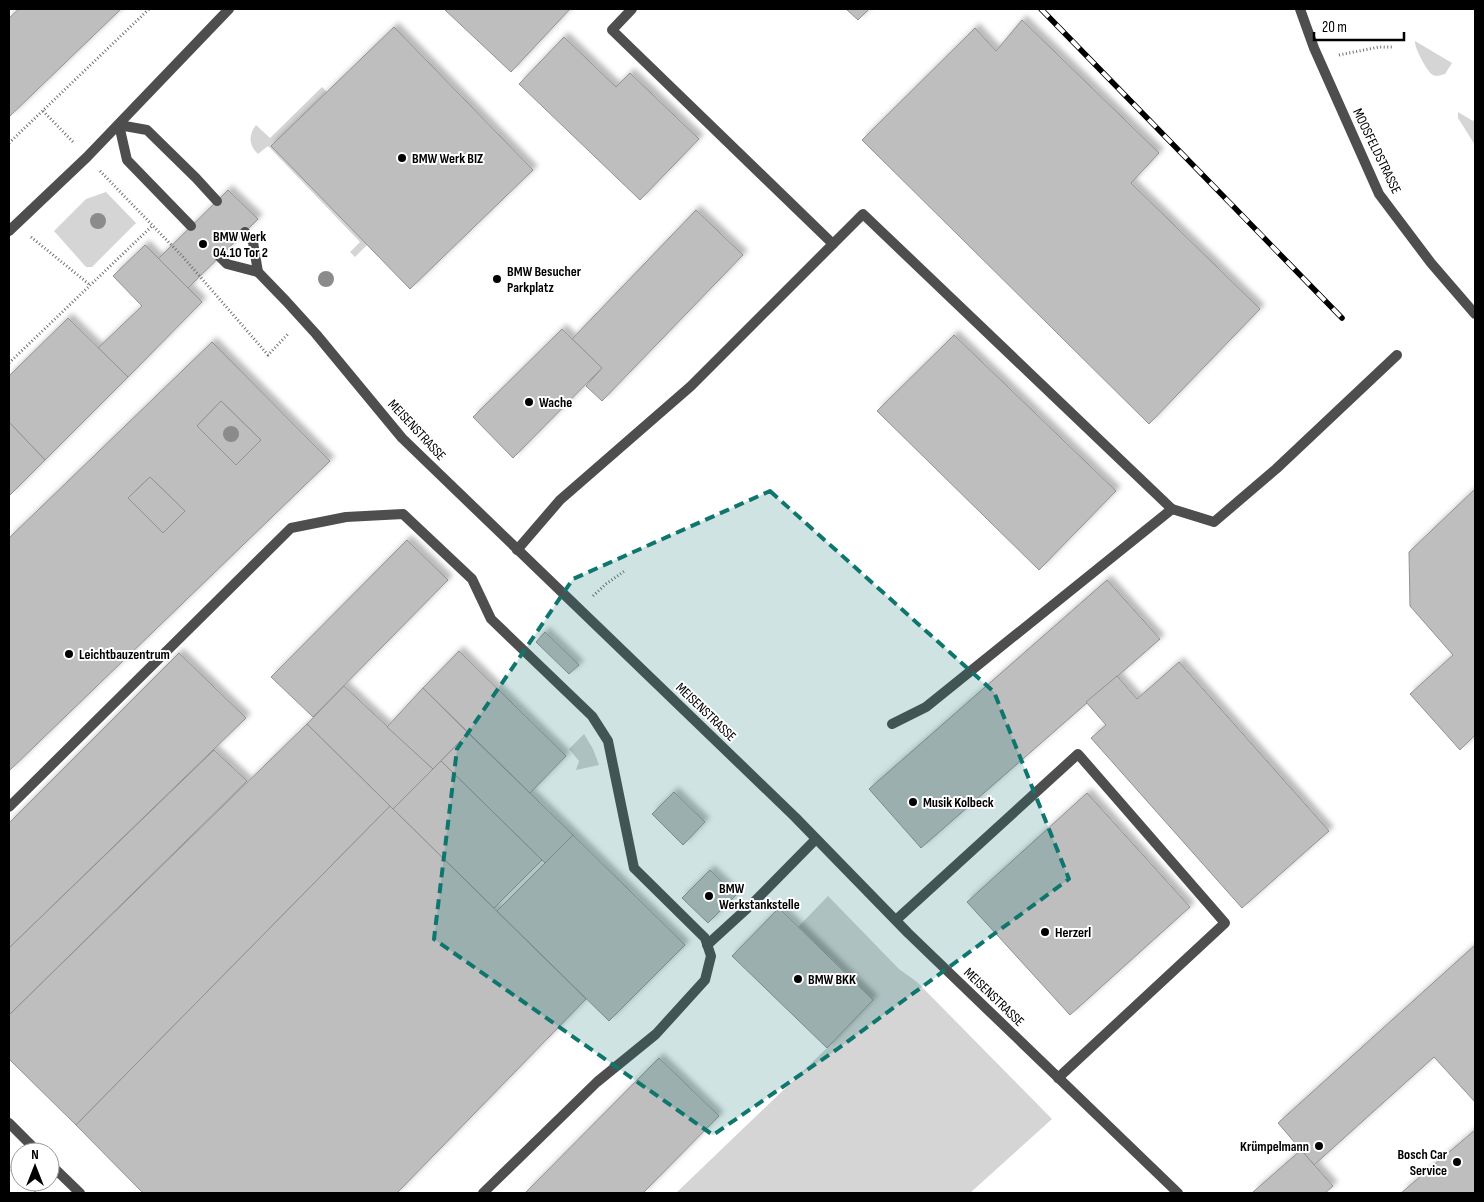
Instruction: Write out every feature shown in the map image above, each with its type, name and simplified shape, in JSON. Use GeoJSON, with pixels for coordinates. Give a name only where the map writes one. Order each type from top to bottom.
{"type":"FeatureCollection","features":[{"type":"Feature","properties":{"kind":"street"},"geometry":{"type":"LineString","coordinates":[[12,228],[119,125],[229,9]]}},
{"type":"Feature","properties":{"kind":"street"},"geometry":{"type":"LineString","coordinates":[[632,9],[612,30],[833,244]]}},
{"type":"Feature","properties":{"kind":"street","name":"MOOSFELDSTRASSE"},"geometry":{"type":"LineString","coordinates":[[1300,9],[1319,59],[1379,194],[1431,263],[1475,314]]}},
{"type":"Feature","properties":{"kind":"street"},"geometry":{"type":"LineString","coordinates":[[119,125],[147,130],[196,178],[216,201]]}},
{"type":"Feature","properties":{"kind":"street"},"geometry":{"type":"LineString","coordinates":[[119,125],[127,160],[191,226]]}},
{"type":"Feature","properties":{"kind":"street"},"geometry":{"type":"LineString","coordinates":[[517,550],[560,500],[691,386],[863,214],[1172,509],[1214,522],[1276,469],[1397,355]]}},
{"type":"Feature","properties":{"kind":"street"},"geometry":{"type":"LineString","coordinates":[[217,254],[227,264],[258,272],[253,242],[245,232]]}},
{"type":"Feature","properties":{"kind":"street","name":"MEISENSTRASSE"},"geometry":{"type":"LineString","coordinates":[[258,272],[303,320],[402,438],[816,838],[896,920],[1178,1193]]}},
{"type":"Feature","properties":{"kind":"street"},"geometry":{"type":"LineString","coordinates":[[892,724],[926,707],[1172,509]]}},
{"type":"Feature","properties":{"kind":"street"},"geometry":{"type":"LineString","coordinates":[[9,807],[292,528],[346,517],[403,514],[472,579],[491,619],[592,716],[608,741],[634,868],[705,938],[711,956],[705,980],[662,1027],[597,1082],[483,1193]]}},
{"type":"Feature","properties":{"kind":"street"},"geometry":{"type":"LineString","coordinates":[[896,920],[1078,754],[1225,923],[1058,1078]]}},
{"type":"Feature","properties":{"kind":"street"},"geometry":{"type":"LineString","coordinates":[[707,945],[753,903],[816,838]]}},
{"type":"Feature","properties":{"kind":"street"},"geometry":{"type":"LineString","coordinates":[[9,1123],[28,1142]]}},
{"type":"Feature","properties":{"kind":"street"},"geometry":{"type":"LineString","coordinates":[[60,1174],[80,1193]]}},
{"type":"Feature","properties":{"kind":"path"},"geometry":{"type":"LineString","coordinates":[[9,143],[149,9]]}},
{"type":"Feature","properties":{"kind":"path"},"geometry":{"type":"LineString","coordinates":[[1319,59],[1379,47],[1393,48]]}},
{"type":"Feature","properties":{"kind":"path"},"geometry":{"type":"LineString","coordinates":[[43,111],[182,257],[268,355],[303,320]]}},
{"type":"Feature","properties":{"kind":"path"},"geometry":{"type":"LineString","coordinates":[[9,364],[152,226]]}},
{"type":"Feature","properties":{"kind":"path"},"geometry":{"type":"LineString","coordinates":[[12,228],[90,285]]}},
{"type":"Feature","properties":{"kind":"path"},"geometry":{"type":"LineString","coordinates":[[579,609],[606,584],[626,570]]}},
{"type":"Feature","properties":{"kind":"highlighted area"},"geometry":{"type":"Polygon","coordinates":[[[770,491],[994,692],[1069,879],[836,1050],[713,1135],[434,939],[457,749],[573,579],[770,491]]]}},
{"type":"Feature","properties":{"kind":"shaded area"},"geometry":{"type":"Polygon","coordinates":[[[1415,41],[1452,63],[1445,74],[1436,76],[1430,73],[1424,65],[1415,41]]]}},
{"type":"Feature","properties":{"kind":"shaded area"},"geometry":{"type":"Polygon","coordinates":[[[322,87],[327,92],[367,245],[355,257],[350,252],[360,242],[268,146],[258,154],[251,144],[251,136],[256,125],[270,138],[322,87]]]}},
{"type":"Feature","properties":{"kind":"shaded area"},"geometry":{"type":"Polygon","coordinates":[[[1458,112],[1473,121],[1475,118],[1475,145],[1458,118],[1458,112]]]}},
{"type":"Feature","properties":{"kind":"shaded area"},"geometry":{"type":"Polygon","coordinates":[[[106,192],[136,223],[92,267],[86,267],[54,231],[86,199],[106,192]]]}},
{"type":"Feature","properties":{"kind":"shaded area"},"geometry":{"type":"Polygon","coordinates":[[[584,734],[593,749],[599,765],[576,770],[579,761],[569,749],[584,734]]]}},
{"type":"Feature","properties":{"kind":"shaded area"},"geometry":{"type":"Polygon","coordinates":[[[828,896],[899,969],[917,982],[1052,1119],[970,1193],[676,1193],[827,1048],[872,1000],[798,927],[828,896]]]}},
{"type":"Feature","properties":{"kind":"building"},"geometry":{"type":"Polygon","coordinates":[[[19,9],[121,9],[9,117],[9,18],[19,9]]]}},
{"type":"Feature","properties":{"kind":"building"},"geometry":{"type":"Polygon","coordinates":[[[444,9],[570,9],[511,72],[444,9]]]}},
{"type":"Feature","properties":{"kind":"building"},"geometry":{"type":"Polygon","coordinates":[[[846,9],[869,9],[858,20],[846,9]]]}},
{"type":"Feature","properties":{"kind":"building"},"geometry":{"type":"Polygon","coordinates":[[[1022,20],[1159,153],[1131,183],[1260,309],[1149,424],[862,140],[975,28],[996,51],[1022,20]]]}},
{"type":"Feature","properties":{"kind":"building","name":"BMW Werk BIZ"},"geometry":{"type":"Polygon","coordinates":[[[394,27],[533,170],[410,289],[271,146],[394,27]]]}},
{"type":"Feature","properties":{"kind":"building"},"geometry":{"type":"Polygon","coordinates":[[[564,37],[616,87],[630,73],[699,139],[640,200],[519,84],[564,37]]]}},
{"type":"Feature","properties":{"kind":"building","name":"BMW Werk 04.10 Tor 2"},"geometry":{"type":"Polygon","coordinates":[[[228,190],[258,219],[188,288],[158,259],[228,190]]]}},
{"type":"Feature","properties":{"kind":"building"},"geometry":{"type":"Polygon","coordinates":[[[696,210],[743,255],[602,401],[586,386],[602,368],[572,339],[696,210]]]}},
{"type":"Feature","properties":{"kind":"building"},"geometry":{"type":"Polygon","coordinates":[[[145,245],[202,302],[128,377],[98,348],[142,306],[113,276],[145,245]]]}},
{"type":"Feature","properties":{"kind":"building"},"geometry":{"type":"Polygon","coordinates":[[[68,318],[128,377],[45,460],[9,422],[9,376],[68,318]]]}},
{"type":"Feature","properties":{"kind":"building","name":"Wache"},"geometry":{"type":"Polygon","coordinates":[[[562,329],[602,368],[513,458],[473,417],[562,329]]]}},
{"type":"Feature","properties":{"kind":"building"},"geometry":{"type":"Polygon","coordinates":[[[954,335],[1116,491],[1039,570],[877,411],[954,335]]]}},
{"type":"Feature","properties":{"kind":"building","name":"Leichtbauzentrum"},"geometry":{"type":"Polygon","coordinates":[[[212,342],[330,461],[9,771],[9,538],[212,342]],[[221,401],[197,426],[236,465],[261,440],[221,401]],[[150,477],[128,498],[163,533],[185,511],[150,477]]]}},
{"type":"Feature","properties":{"kind":"building"},"geometry":{"type":"Polygon","coordinates":[[[221,401],[261,440],[236,465],[197,426],[221,401]]]}},
{"type":"Feature","properties":{"kind":"building"},"geometry":{"type":"Polygon","coordinates":[[[9,422],[45,460],[9,496],[9,422]]]}},
{"type":"Feature","properties":{"kind":"building"},"geometry":{"type":"Polygon","coordinates":[[[150,477],[185,511],[163,533],[128,498],[150,477]]]}},
{"type":"Feature","properties":{"kind":"building"},"geometry":{"type":"Polygon","coordinates":[[[1475,489],[1475,735],[1460,750],[1410,694],[1453,655],[1410,606],[1409,552],[1475,489]]]}},
{"type":"Feature","properties":{"kind":"building"},"geometry":{"type":"Polygon","coordinates":[[[407,540],[448,580],[313,717],[271,677],[407,540]]]}},
{"type":"Feature","properties":{"kind":"building"},"geometry":{"type":"Polygon","coordinates":[[[1107,580],[1160,639],[921,848],[869,789],[1107,580]]]}},
{"type":"Feature","properties":{"kind":"building"},"geometry":{"type":"Polygon","coordinates":[[[545,632],[579,665],[569,674],[536,642],[545,632]]]}},
{"type":"Feature","properties":{"kind":"building"},"geometry":{"type":"Polygon","coordinates":[[[459,651],[566,756],[530,793],[423,688],[459,651]]]}},
{"type":"Feature","properties":{"kind":"building"},"geometry":{"type":"Polygon","coordinates":[[[179,653],[246,718],[9,948],[9,823],[179,653]]]}},
{"type":"Feature","properties":{"kind":"building"},"geometry":{"type":"Polygon","coordinates":[[[1179,662],[1329,831],[1242,908],[1091,738],[1106,725],[1086,702],[1117,676],[1137,699],[1179,662]]]}},
{"type":"Feature","properties":{"kind":"building"},"geometry":{"type":"Polygon","coordinates":[[[344,686],[433,769],[393,809],[307,724],[344,686]]]}},
{"type":"Feature","properties":{"kind":"building"},"geometry":{"type":"Polygon","coordinates":[[[423,688],[468,733],[433,769],[387,727],[423,688]]]}},
{"type":"Feature","properties":{"kind":"building"},"geometry":{"type":"Polygon","coordinates":[[[307,724],[390,806],[76,1125],[9,1059],[9,1015],[307,724]]]}},
{"type":"Feature","properties":{"kind":"building"},"geometry":{"type":"Polygon","coordinates":[[[468,733],[573,835],[545,863],[441,761],[468,733]]]}},
{"type":"Feature","properties":{"kind":"building"},"geometry":{"type":"Polygon","coordinates":[[[214,750],[247,781],[9,1015],[9,948],[214,750]]]}},
{"type":"Feature","properties":{"kind":"building"},"geometry":{"type":"Polygon","coordinates":[[[441,761],[542,860],[494,908],[393,809],[441,761]]]}},
{"type":"Feature","properties":{"kind":"building"},"geometry":{"type":"Polygon","coordinates":[[[674,792],[705,822],[683,845],[652,814],[674,792]]]}},
{"type":"Feature","properties":{"kind":"building"},"geometry":{"type":"Polygon","coordinates":[[[1087,793],[1190,907],[1070,1015],[967,902],[1087,793]]]}},
{"type":"Feature","properties":{"kind":"building"},"geometry":{"type":"Polygon","coordinates":[[[390,806],[586,999],[397,1193],[143,1193],[76,1125],[390,806]]]}},
{"type":"Feature","properties":{"kind":"building"},"geometry":{"type":"Polygon","coordinates":[[[573,835],[685,945],[609,1021],[497,911],[573,835]]]}},
{"type":"Feature","properties":{"kind":"building","name":"BMW Werkstankstelle"},"geometry":{"type":"Polygon","coordinates":[[[710,870],[736,895],[708,923],[682,898],[710,870]]]}},
{"type":"Feature","properties":{"kind":"building"},"geometry":{"type":"Polygon","coordinates":[[[779,908],[873,1000],[827,1048],[732,956],[779,908]]]}},
{"type":"Feature","properties":{"kind":"building"},"geometry":{"type":"Polygon","coordinates":[[[1475,945],[1475,1102],[1434,1057],[1314,1165],[1278,1123],[1475,945]]]}},
{"type":"Feature","properties":{"kind":"building"},"geometry":{"type":"Polygon","coordinates":[[[659,1058],[719,1116],[643,1193],[525,1193],[659,1058]]]}},
{"type":"Feature","properties":{"kind":"building","name":"Bosch Car Service"},"geometry":{"type":"Polygon","coordinates":[[[1475,1130],[1475,1193],[1401,1193],[1475,1130]]]}},
{"type":"Feature","properties":{"kind":"building"},"geometry":{"type":"Polygon","coordinates":[[[1301,1150],[1333,1186],[1325,1193],[1253,1192],[1301,1150]]]}},
{"type":"Feature","properties":{"kind":"railway"},"geometry":{"type":"LineString","coordinates":[[1041,9],[1342,318]]}},
{"type":"Feature","properties":{"kind":"place","name":"BMW Werk BIZ"},"geometry":{"type":"Point","coordinates":[402,158]}},
{"type":"Feature","properties":{"kind":"place","name":"BMW Werk 04.10 Tor 2"},"geometry":{"type":"Point","coordinates":[203,244]}},
{"type":"Feature","properties":{"kind":"place","name":"BMW Besucher Parkplatz"},"geometry":{"type":"Point","coordinates":[497,279]}},
{"type":"Feature","properties":{"kind":"place","name":"Wache"},"geometry":{"type":"Point","coordinates":[529,402]}},
{"type":"Feature","properties":{"kind":"place","name":"Leichtbauzentrum"},"geometry":{"type":"Point","coordinates":[69,654]}},
{"type":"Feature","properties":{"kind":"place","name":"Musik Kolbeck"},"geometry":{"type":"Point","coordinates":[913,802]}},
{"type":"Feature","properties":{"kind":"place","name":"BMW Werkstankstelle"},"geometry":{"type":"Point","coordinates":[709,896]}},
{"type":"Feature","properties":{"kind":"place","name":"Herzerl"},"geometry":{"type":"Point","coordinates":[1045,932]}},
{"type":"Feature","properties":{"kind":"place","name":"BMW BKK"},"geometry":{"type":"Point","coordinates":[798,979]}},
{"type":"Feature","properties":{"kind":"place","name":"Krümpelmann"},"geometry":{"type":"Point","coordinates":[1319,1146]}},
{"type":"Feature","properties":{"kind":"place","name":"Bosch Car Service"},"geometry":{"type":"Point","coordinates":[1457,1162]}}]}
